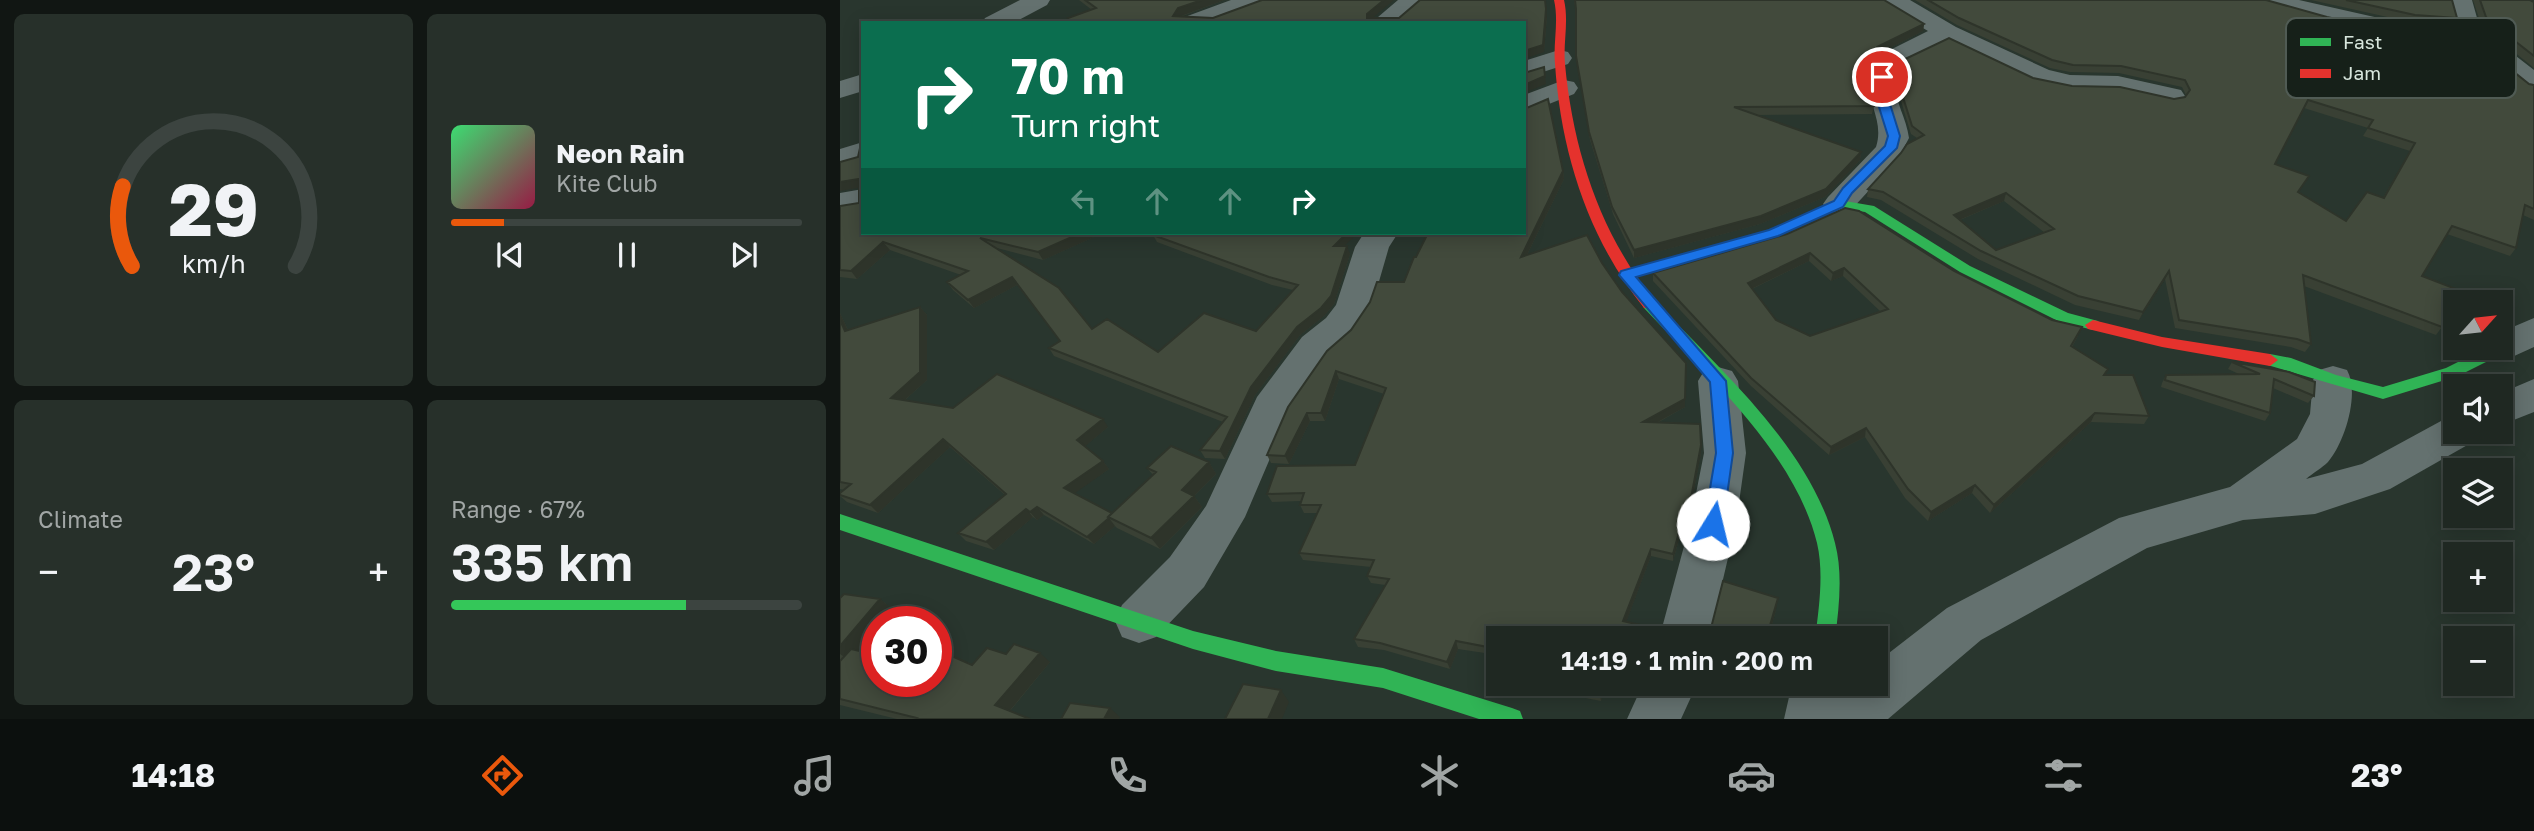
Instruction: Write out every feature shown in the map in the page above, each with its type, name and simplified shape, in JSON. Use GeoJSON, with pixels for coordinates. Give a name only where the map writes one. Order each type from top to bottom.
{"type":"FeatureCollection","features":[{"type":"Feature","properties":{"kind":"street"},"geometry":{"type":"LineString","coordinates":[[998,21],[1038,0]]}},
{"type":"Feature","properties":{"kind":"street"},"geometry":{"type":"LineString","coordinates":[[1196,21],[1254,0]]}},
{"type":"Feature","properties":{"kind":"street"},"geometry":{"type":"LineString","coordinates":[[1386,21],[1414,0]]}},
{"type":"Feature","properties":{"kind":"street"},"geometry":{"type":"LineString","coordinates":[[1559,0],[1565,25],[1559,58],[1564,88],[1586,187],[1598,225],[1615,260],[1626,275],[1758,424],[1793,473],[1824,535],[1830,604],[1827,626]]}},
{"type":"Feature","properties":{"kind":"street"},"geometry":{"type":"LineString","coordinates":[[1893,0],[1947,32],[2042,77],[2070,83],[2118,83],[2171,96]]}},
{"type":"Feature","properties":{"kind":"street"},"geometry":{"type":"LineString","coordinates":[[2273,0],[2355,12]]}},
{"type":"Feature","properties":{"kind":"street"},"geometry":{"type":"LineString","coordinates":[[2460,0],[2465,18]]}},
{"type":"Feature","properties":{"kind":"street"},"geometry":{"type":"LineString","coordinates":[[1626,275],[1773,233],[1839,204],[1848,191],[1891,148],[1894,136],[1879,88],[1883,68],[1887,62],[1947,32]]}},
{"type":"Feature","properties":{"kind":"street"},"geometry":{"type":"LineString","coordinates":[[1526,69],[1559,58]]}},
{"type":"Feature","properties":{"kind":"street"},"geometry":{"type":"LineString","coordinates":[[2516,69],[2534,83]]}},
{"type":"Feature","properties":{"kind":"street"},"geometry":{"type":"LineString","coordinates":[[840,90],[861,83]]}},
{"type":"Feature","properties":{"kind":"street"},"geometry":{"type":"LineString","coordinates":[[1526,105],[1564,88]]}},
{"type":"Feature","properties":{"kind":"street"},"geometry":{"type":"LineString","coordinates":[[840,160],[861,152]]}},
{"type":"Feature","properties":{"kind":"street"},"geometry":{"type":"LineString","coordinates":[[840,203],[861,199]]}},
{"type":"Feature","properties":{"kind":"street"},"geometry":{"type":"LineString","coordinates":[[1839,204],[1869,209],[1965,269],[2063,317],[2162,342],[2291,364],[2333,380],[2383,393],[2452,372],[2476,360]]}},
{"type":"Feature","properties":{"kind":"street"},"geometry":{"type":"LineString","coordinates":[[1139,621],[1187,572],[1223,517],[1271,408],[1315,347],[1339,327],[1353,309],[1372,247],[1380,235]]}},
{"type":"Feature","properties":{"kind":"street"},"geometry":{"type":"LineString","coordinates":[[2513,342],[2534,331]]}},
{"type":"Feature","properties":{"kind":"street"},"geometry":{"type":"LineString","coordinates":[[2243,502],[2313,450],[2330,414],[2333,380]]}},
{"type":"Feature","properties":{"kind":"street"},"geometry":{"type":"LineString","coordinates":[[1687,626],[1713,524],[1725,453],[1718,381]]}},
{"type":"Feature","properties":{"kind":"street"},"geometry":{"type":"LineString","coordinates":[[2513,404],[2534,394]]}},
{"type":"Feature","properties":{"kind":"street"},"geometry":{"type":"LineString","coordinates":[[1847,719],[1964,624],[2135,532],[2243,502],[2315,496],[2363,481],[2443,439]]}},
{"type":"Feature","properties":{"kind":"street"},"geometry":{"type":"LineString","coordinates":[[840,522],[1193,639],[1276,661],[1383,678],[1512,719]]}},
{"type":"Feature","properties":{"kind":"street"},"geometry":{"type":"LineString","coordinates":[[1653,719],[1665,696]]}},
{"type":"Feature","properties":{"kind":"street"},"geometry":{"type":"LineString","coordinates":[[1810,719],[1815,696]]}},
{"type":"Feature","properties":{"kind":"building"},"geometry":{"type":"Polygon","coordinates":[[[1085,0],[1202,0],[1178,8],[1173,16],[1213,18],[1262,0],[1384,0],[1367,14],[1367,18],[1399,18],[1420,0],[1545,0],[1546,9],[1543,45],[1526,50],[1526,21],[1072,21],[1068,18],[1096,8],[1085,0]]]}},
{"type":"Feature","properties":{"kind":"building"},"geometry":{"type":"Polygon","coordinates":[[[1575,0],[1884,0],[1924,24],[1877,47],[1867,73],[1874,106],[1734,107],[1861,152],[1826,189],[1761,216],[1634,250],[1612,207],[1589,132],[1576,56],[1575,0]]]}},
{"type":"Feature","properties":{"kind":"building"},"geometry":{"type":"Polygon","coordinates":[[[1928,0],[2266,0],[2332,18],[2286,18],[2286,98],[2516,98],[2516,74],[2534,85],[2534,209],[2525,205],[2516,248],[2452,226],[2422,276],[2456,289],[2443,290],[2442,327],[2303,275],[2311,344],[2297,339],[2179,320],[2169,271],[2143,312],[2078,296],[1981,251],[1883,192],[1868,189],[1907,144],[1924,135],[1912,126],[1902,94],[1899,77],[1901,61],[1949,38],[2033,78],[2072,86],[2120,87],[2174,99],[2185,97],[2190,90],[2185,80],[2121,66],[2073,65],[2052,60],[1959,18],[1928,0]],[[2308,100],[2275,164],[2309,176],[2298,192],[2346,221],[2367,192],[2384,198],[2415,143],[2368,128],[2373,120],[2308,100]],[[2006,193],[1954,215],[1996,250],[2054,229],[2006,193]]]}},
{"type":"Feature","properties":{"kind":"building"},"geometry":{"type":"Polygon","coordinates":[[[2346,0],[2452,0],[2457,18],[2415,15],[2346,0]]]}},
{"type":"Feature","properties":{"kind":"building"},"geometry":{"type":"Polygon","coordinates":[[[2480,0],[2534,2],[2534,56],[2516,42],[2516,18],[2486,17],[2480,0]]]}},
{"type":"Feature","properties":{"kind":"building"},"geometry":{"type":"Polygon","coordinates":[[[1544,67],[1545,76],[1526,84],[1526,72],[1544,67]]]}},
{"type":"Feature","properties":{"kind":"building"},"geometry":{"type":"Polygon","coordinates":[[[1548,99],[1563,171],[1521,257],[1587,235],[1622,292],[1686,363],[1685,399],[1643,422],[1700,424],[1701,445],[1688,514],[1684,514],[1673,554],[1651,549],[1623,621],[1644,626],[1486,626],[1486,647],[1456,641],[1447,662],[1380,643],[1354,639],[1389,579],[1367,576],[1374,560],[1299,553],[1321,505],[1300,505],[1304,493],[1267,494],[1277,466],[1355,465],[1386,388],[1336,371],[1321,413],[1307,413],[1285,456],[1267,455],[1288,407],[1327,351],[1351,330],[1370,302],[1377,282],[1404,282],[1427,235],[1526,235],[1526,108],[1548,99]]]}},
{"type":"Feature","properties":{"kind":"building"},"geometry":{"type":"Polygon","coordinates":[[[860,148],[861,235],[1076,235],[1038,252],[980,238],[1059,288],[1092,329],[1107,319],[1158,352],[1204,313],[1256,331],[1298,285],[1153,235],[1345,235],[1334,246],[1347,246],[1331,296],[1321,308],[1297,327],[1251,387],[1220,451],[1200,450],[1227,417],[1049,348],[1060,341],[1012,277],[968,300],[947,282],[968,271],[883,242],[851,271],[840,270],[840,206],[859,203],[859,179],[840,182],[840,162],[858,157],[860,148]]]}},
{"type":"Feature","properties":{"kind":"building"},"geometry":{"type":"Polygon","coordinates":[[[1845,208],[1859,211],[1954,271],[2052,320],[2082,327],[2071,346],[2108,369],[2104,375],[2133,375],[2149,416],[2095,413],[1994,505],[1975,485],[1931,512],[1908,489],[1866,428],[1831,447],[1751,378],[1653,273],[1787,234],[1845,208]],[[1810,253],[1748,283],[1776,320],[1810,336],[1888,309],[1844,268],[1833,273],[1810,253]]]}},
{"type":"Feature","properties":{"kind":"building"},"geometry":{"type":"Polygon","coordinates":[[[920,307],[920,372],[891,398],[953,408],[997,374],[1103,419],[1077,440],[1103,461],[1064,488],[1112,513],[1087,537],[1037,507],[1030,512],[1026,509],[986,542],[958,533],[1006,494],[943,439],[870,505],[840,495],[851,484],[840,482],[840,320],[845,331],[920,307]]]}},
{"type":"Feature","properties":{"kind":"building"},"geometry":{"type":"Polygon","coordinates":[[[2232,362],[2289,372],[2315,382],[2314,396],[2274,379],[2270,413],[2165,380],[2166,375],[2260,374],[2232,362]]]}},
{"type":"Feature","properties":{"kind":"building"},"geometry":{"type":"Polygon","coordinates":[[[1171,446],[1209,462],[1182,490],[1194,496],[1151,538],[1108,517],[1156,472],[1147,468],[1171,446]]]}},
{"type":"Feature","properties":{"kind":"building"},"geometry":{"type":"Polygon","coordinates":[[[1723,581],[1778,598],[1770,626],[1712,626],[1723,581]]]}},
{"type":"Feature","properties":{"kind":"building"},"geometry":{"type":"Polygon","coordinates":[[[844,594],[880,599],[874,606],[861,606],[861,621],[840,646],[840,598],[844,594]]]}},
{"type":"Feature","properties":{"kind":"building"},"geometry":{"type":"Polygon","coordinates":[[[1014,644],[1040,653],[995,705],[1030,719],[916,719],[840,699],[840,661],[851,649],[861,651],[861,697],[952,697],[952,656],[972,665],[987,648],[1006,654],[1014,644]]]}},
{"type":"Feature","properties":{"kind":"building"},"geometry":{"type":"Polygon","coordinates":[[[1243,684],[1281,690],[1268,719],[1225,719],[1243,684]]]}},
{"type":"Feature","properties":{"kind":"building"},"geometry":{"type":"Polygon","coordinates":[[[1070,703],[1110,708],[1104,719],[1061,719],[1070,703]]]}},
{"type":"Feature","properties":{"kind":"traffic: fast"},"geometry":{"type":"LineString","coordinates":[[1626,275],[1773,233],[1839,204],[1869,209],[1965,269],[2063,317],[2093,325]]}},
{"type":"Feature","properties":{"kind":"traffic: fast"},"geometry":{"type":"LineString","coordinates":[[1649,304],[1752,415],[1799,479],[1816,511],[1826,543],[1829,567],[1827,626]]}},
{"type":"Feature","properties":{"kind":"traffic: fast"},"geometry":{"type":"LineString","coordinates":[[2270,360],[2383,393],[2452,372],[2476,360]]}},
{"type":"Feature","properties":{"kind":"traffic: fast"},"geometry":{"type":"LineString","coordinates":[[840,522],[1193,640],[1276,661],[1383,678],[1512,719]]}},
{"type":"Feature","properties":{"kind":"traffic: jam"},"geometry":{"type":"LineString","coordinates":[[1559,0],[1562,16],[1560,64],[1564,96],[1586,192],[1612,252],[1649,304]]}},
{"type":"Feature","properties":{"kind":"traffic: jam"},"geometry":{"type":"LineString","coordinates":[[2093,325],[2162,342],[2270,360]]}},
{"type":"Feature","properties":{"kind":"route"},"geometry":{"type":"LineString","coordinates":[[1713,524],[1725,453],[1718,381],[1626,275],[1773,233],[1839,204],[1848,191],[1891,148],[1894,136],[1879,88],[1882,77]]}}]}
